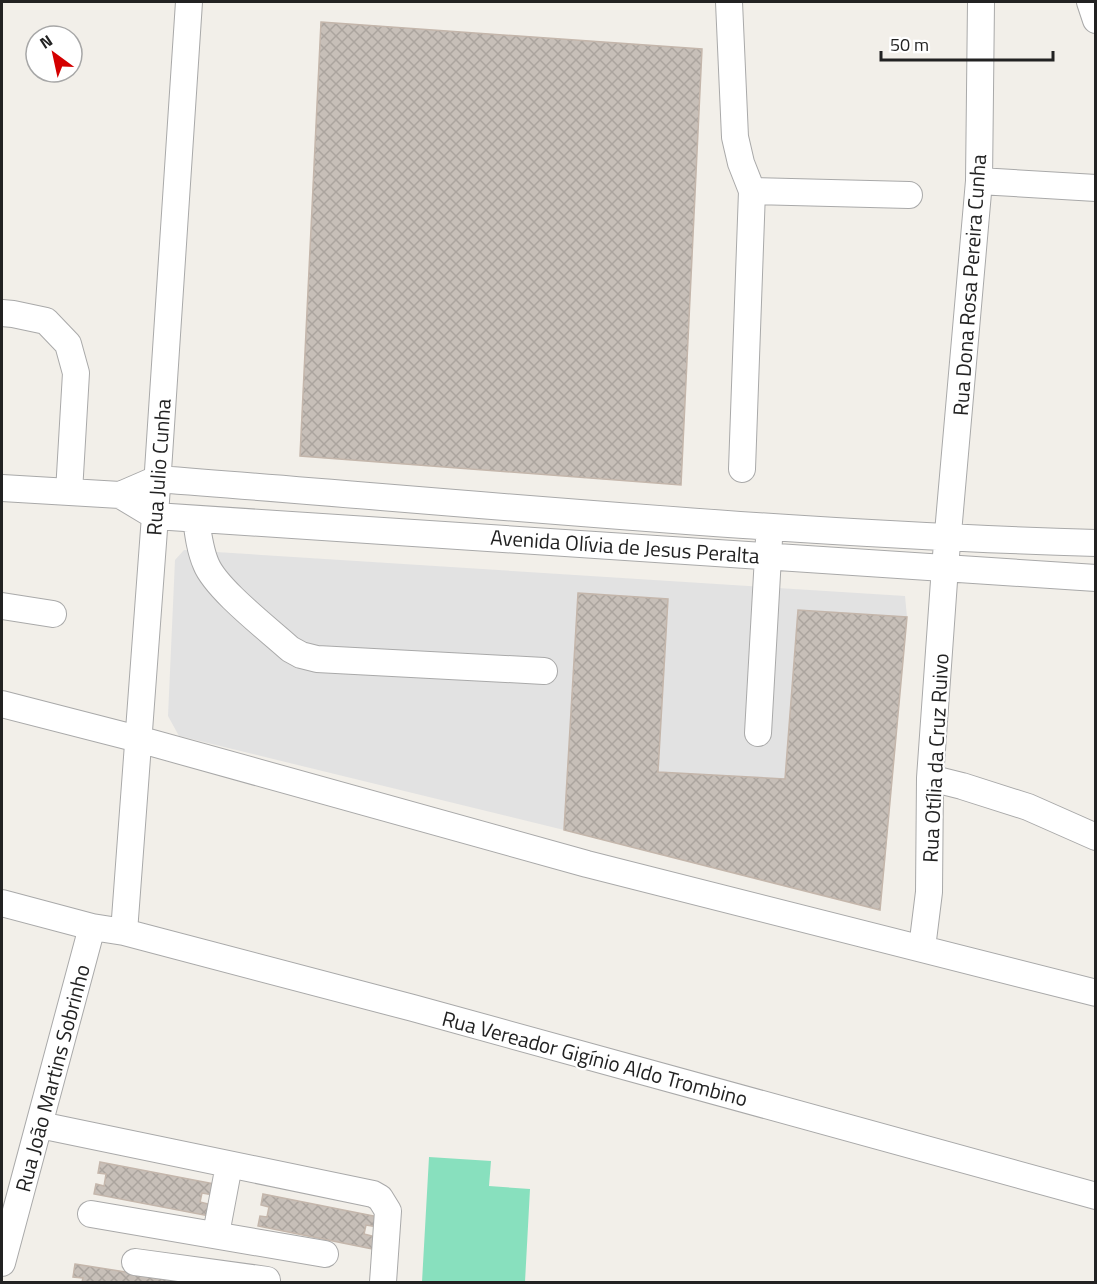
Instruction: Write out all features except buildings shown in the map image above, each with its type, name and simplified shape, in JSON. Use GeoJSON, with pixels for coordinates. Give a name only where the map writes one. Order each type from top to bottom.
{"type":"FeatureCollection","features":[{"type":"Feature","properties":{"kind":"street","name":"Rua Julio Cunha"},"geometry":{"type":"LineString","coordinates":[[124,932],[158,479],[189,2]]}},
{"type":"Feature","properties":{"kind":"street"},"geometry":{"type":"LineString","coordinates":[[729,2],[735,137],[741,163],[752,191],[742,469]]}},
{"type":"Feature","properties":{"kind":"street","name":"Rua Dona Rosa Pereira Cunha"},"geometry":{"type":"LineString","coordinates":[[945,567],[979,181],[981,2]]}},
{"type":"Feature","properties":{"kind":"street"},"geometry":{"type":"LineString","coordinates":[[1090,2],[1095,20]]}},
{"type":"Feature","properties":{"kind":"street"},"geometry":{"type":"LineString","coordinates":[[979,181],[1095,188]]}},
{"type":"Feature","properties":{"kind":"street"},"geometry":{"type":"LineString","coordinates":[[752,191],[909,195]]}},
{"type":"Feature","properties":{"kind":"street"},"geometry":{"type":"LineString","coordinates":[[2,313],[46,321],[68,344],[76,373],[69,492]]}},
{"type":"Feature","properties":{"kind":"street"},"geometry":{"type":"LineString","coordinates":[[2,488],[120,495],[158,479]]}},
{"type":"Feature","properties":{"kind":"street","name":"Avenida Olívia de Jesus Peralta"},"geometry":{"type":"LineString","coordinates":[[158,479],[769,527],[948,539],[1095,543]]}},
{"type":"Feature","properties":{"kind":"street"},"geometry":{"type":"LineString","coordinates":[[120,495],[155,516]]}},
{"type":"Feature","properties":{"kind":"street","name":"Avenida Olívia de Jesus Peralta"},"geometry":{"type":"LineString","coordinates":[[155,516],[1095,578]]}},
{"type":"Feature","properties":{"kind":"street"},"geometry":{"type":"LineString","coordinates":[[196,519],[206,566],[218,583],[290,649],[301,655],[317,659],[544,671]]}},
{"type":"Feature","properties":{"kind":"street"},"geometry":{"type":"LineString","coordinates":[[758,733],[769,527]]}},
{"type":"Feature","properties":{"kind":"street","name":"Rua Otília da Cruz Ruivo"},"geometry":{"type":"LineString","coordinates":[[922,948],[929,892],[930,778],[945,567]]}},
{"type":"Feature","properties":{"kind":"street"},"geometry":{"type":"LineString","coordinates":[[2,606],[53,614]]}},
{"type":"Feature","properties":{"kind":"street"},"geometry":{"type":"LineString","coordinates":[[2,704],[138,739],[586,864],[1095,993]]}},
{"type":"Feature","properties":{"kind":"street"},"geometry":{"type":"LineString","coordinates":[[930,778],[1028,807],[1095,837]]}},
{"type":"Feature","properties":{"kind":"street","name":"Rua Vereador Gigínio Aldo Trombino"},"geometry":{"type":"LineString","coordinates":[[2,903],[92,927],[124,932],[413,1008],[1095,1196]]}},
{"type":"Feature","properties":{"kind":"street","name":"Rua João Martins Sobrinho"},"geometry":{"type":"LineString","coordinates":[[2,1263],[92,927]]}},
{"type":"Feature","properties":{"kind":"street"},"geometry":{"type":"LineString","coordinates":[[40,1125],[373,1194],[380,1198],[388,1212],[383,1282]]}},
{"type":"Feature","properties":{"kind":"street"},"geometry":{"type":"LineString","coordinates":[[216,1234],[229,1165]]}},
{"type":"Feature","properties":{"kind":"street"},"geometry":{"type":"LineString","coordinates":[[91,1214],[325,1254]]}},
{"type":"Feature","properties":{"kind":"street"},"geometry":{"type":"LineString","coordinates":[[135,1262],[203,1277],[267,1280]]}},
{"type":"Feature","properties":{"kind":"green space"},"geometry":{"type":"Polygon","coordinates":[[[429,1157],[491,1161],[489,1186],[530,1189],[525,1282],[422,1282],[429,1157]]]}},
{"type":"Feature","properties":{"kind":"shaded area"},"geometry":{"type":"Polygon","coordinates":[[[184,550],[905,596],[907,617],[798,610],[785,779],[658,772],[668,599],[578,593],[564,830],[179,736],[168,716],[175,560],[184,550]]]}}]}
